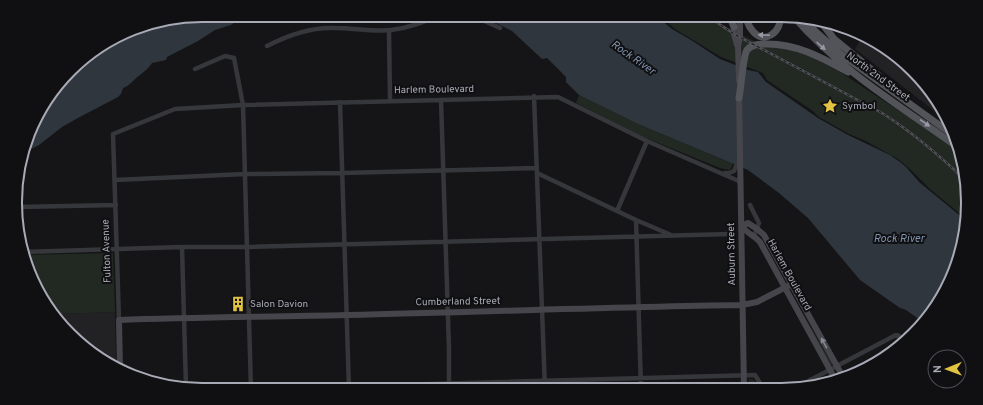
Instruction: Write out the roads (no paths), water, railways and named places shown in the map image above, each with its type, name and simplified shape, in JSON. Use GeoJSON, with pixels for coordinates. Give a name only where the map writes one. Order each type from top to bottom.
{"type":"FeatureCollection","features":[{"type":"Feature","properties":{"kind":"main road"},"geometry":{"type":"LineString","coordinates":[[732,22],[734,27]]}},
{"type":"Feature","properties":{"kind":"main road"},"geometry":{"type":"LineString","coordinates":[[748,22],[752,31],[757,35],[766,37],[771,36],[778,30],[780,22]]}},
{"type":"Feature","properties":{"kind":"main road","name":"North 2nd Street"},"geometry":{"type":"LineString","coordinates":[[800,23],[827,51],[877,90],[950,142]]}},
{"type":"Feature","properties":{"kind":"main road","name":"North 2nd Street"},"geometry":{"type":"LineString","coordinates":[[810,25],[815,31],[842,55],[945,129]]}},
{"type":"Feature","properties":{"kind":"main road"},"geometry":{"type":"LineString","coordinates":[[825,28],[834,39],[945,128]]}},
{"type":"Feature","properties":{"kind":"main road"},"geometry":{"type":"LineString","coordinates":[[739,98],[745,55],[749,48],[755,45],[778,44],[802,49],[822,58],[877,90]]}},
{"type":"Feature","properties":{"kind":"street"},"geometry":{"type":"LineString","coordinates":[[267,46],[284,37],[305,31],[333,28],[389,30],[412,27],[424,22]]}},
{"type":"Feature","properties":{"kind":"street"},"geometry":{"type":"LineString","coordinates":[[487,22],[500,28]]}},
{"type":"Feature","properties":{"kind":"street"},"geometry":{"type":"LineString","coordinates":[[734,22],[734,34],[738,46]]}},
{"type":"Feature","properties":{"kind":"street"},"geometry":{"type":"LineString","coordinates":[[738,46],[740,37],[740,22]]}},
{"type":"Feature","properties":{"kind":"street"},"geometry":{"type":"LineString","coordinates":[[389,30],[390,101]]}},
{"type":"Feature","properties":{"kind":"street","name":"Auburn Street"},"geometry":{"type":"LineString","coordinates":[[738,46],[744,383]]}},
{"type":"Feature","properties":{"kind":"street"},"geometry":{"type":"LineString","coordinates":[[195,69],[225,56],[234,58],[243,105],[251,383]]}},
{"type":"Feature","properties":{"kind":"street"},"geometry":{"type":"LineString","coordinates":[[534,96],[544,381]]}},
{"type":"Feature","properties":{"kind":"street","name":"Harlem Boulevard"},"geometry":{"type":"LineString","coordinates":[[114,134],[175,109],[243,105],[534,96],[558,97],[647,141],[741,182]]}},
{"type":"Feature","properties":{"kind":"street"},"geometry":{"type":"LineString","coordinates":[[441,100],[449,383],[744,375],[755,375],[760,383]]}},
{"type":"Feature","properties":{"kind":"street"},"geometry":{"type":"LineString","coordinates":[[340,102],[349,383]]}},
{"type":"Feature","properties":{"kind":"street","name":"Fulton Avenue"},"geometry":{"type":"LineString","coordinates":[[114,134],[120,363]]}},
{"type":"Feature","properties":{"kind":"street"},"geometry":{"type":"LineString","coordinates":[[617,211],[647,141]]}},
{"type":"Feature","properties":{"kind":"street"},"geometry":{"type":"LineString","coordinates":[[721,172],[729,173],[734,171],[740,155]]}},
{"type":"Feature","properties":{"kind":"street"},"geometry":{"type":"LineString","coordinates":[[115,180],[245,174],[443,170],[537,171],[617,211],[673,236]]}},
{"type":"Feature","properties":{"kind":"street"},"geometry":{"type":"LineString","coordinates":[[22,207],[116,205]]}},
{"type":"Feature","properties":{"kind":"street"},"geometry":{"type":"LineString","coordinates":[[750,205],[759,223],[754,236]]}},
{"type":"Feature","properties":{"kind":"street"},"geometry":{"type":"LineString","coordinates":[[636,220],[640,383]]}},
{"type":"Feature","properties":{"kind":"street"},"geometry":{"type":"LineString","coordinates":[[742,226],[748,223],[757,228]]}},
{"type":"Feature","properties":{"kind":"street","name":"Harlem Boulevard"},"geometry":{"type":"LineString","coordinates":[[742,226],[746,232],[754,236],[760,242],[833,375]]}},
{"type":"Feature","properties":{"kind":"street","name":"Harlem Boulevard"},"geometry":{"type":"LineString","coordinates":[[757,228],[770,244],[841,372]]}},
{"type":"Feature","properties":{"kind":"street"},"geometry":{"type":"LineString","coordinates":[[29,252],[730,234]]}},
{"type":"Feature","properties":{"kind":"street"},"geometry":{"type":"LineString","coordinates":[[182,247],[186,382]]}},
{"type":"Feature","properties":{"kind":"street","name":"Cumberland Street"},"geometry":{"type":"LineString","coordinates":[[119,320],[184,317],[742,306],[756,302],[792,284]]}},
{"type":"Feature","properties":{"kind":"street"},"geometry":{"type":"LineString","coordinates":[[810,381],[898,335],[900,338]]}},
{"type":"Feature","properties":{"kind":"water"},"geometry":{"type":"Polygon","coordinates":[[[191,22],[235,22],[231,25],[215,30],[198,41],[167,57],[166,60],[152,63],[129,85],[123,88],[118,97],[62,127],[39,145],[30,149],[36,133],[52,102],[67,83],[83,67],[102,52],[133,36],[167,25],[191,22]]]}},
{"type":"Feature","properties":{"kind":"water","name":"Rock River"},"geometry":{"type":"Polygon","coordinates":[[[494,22],[664,22],[720,59],[748,70],[758,72],[766,82],[818,118],[848,135],[890,155],[906,167],[919,182],[961,216],[958,238],[951,261],[931,303],[919,319],[906,310],[900,308],[860,280],[808,218],[779,193],[748,170],[638,124],[579,95],[566,82],[566,77],[547,58],[542,59],[512,31],[494,22]]]}},
{"type":"Feature","properties":{"kind":"railway"},"geometry":{"type":"LineString","coordinates":[[716,22],[734,34],[882,113],[925,144],[959,174]]}},
{"type":"Feature","properties":{"kind":"place","name":"Symbol"},"geometry":{"type":"Point","coordinates":[830,106]}},
{"type":"Feature","properties":{"kind":"place","name":"Salon Davion"},"geometry":{"type":"Point","coordinates":[238,304]}}]}
